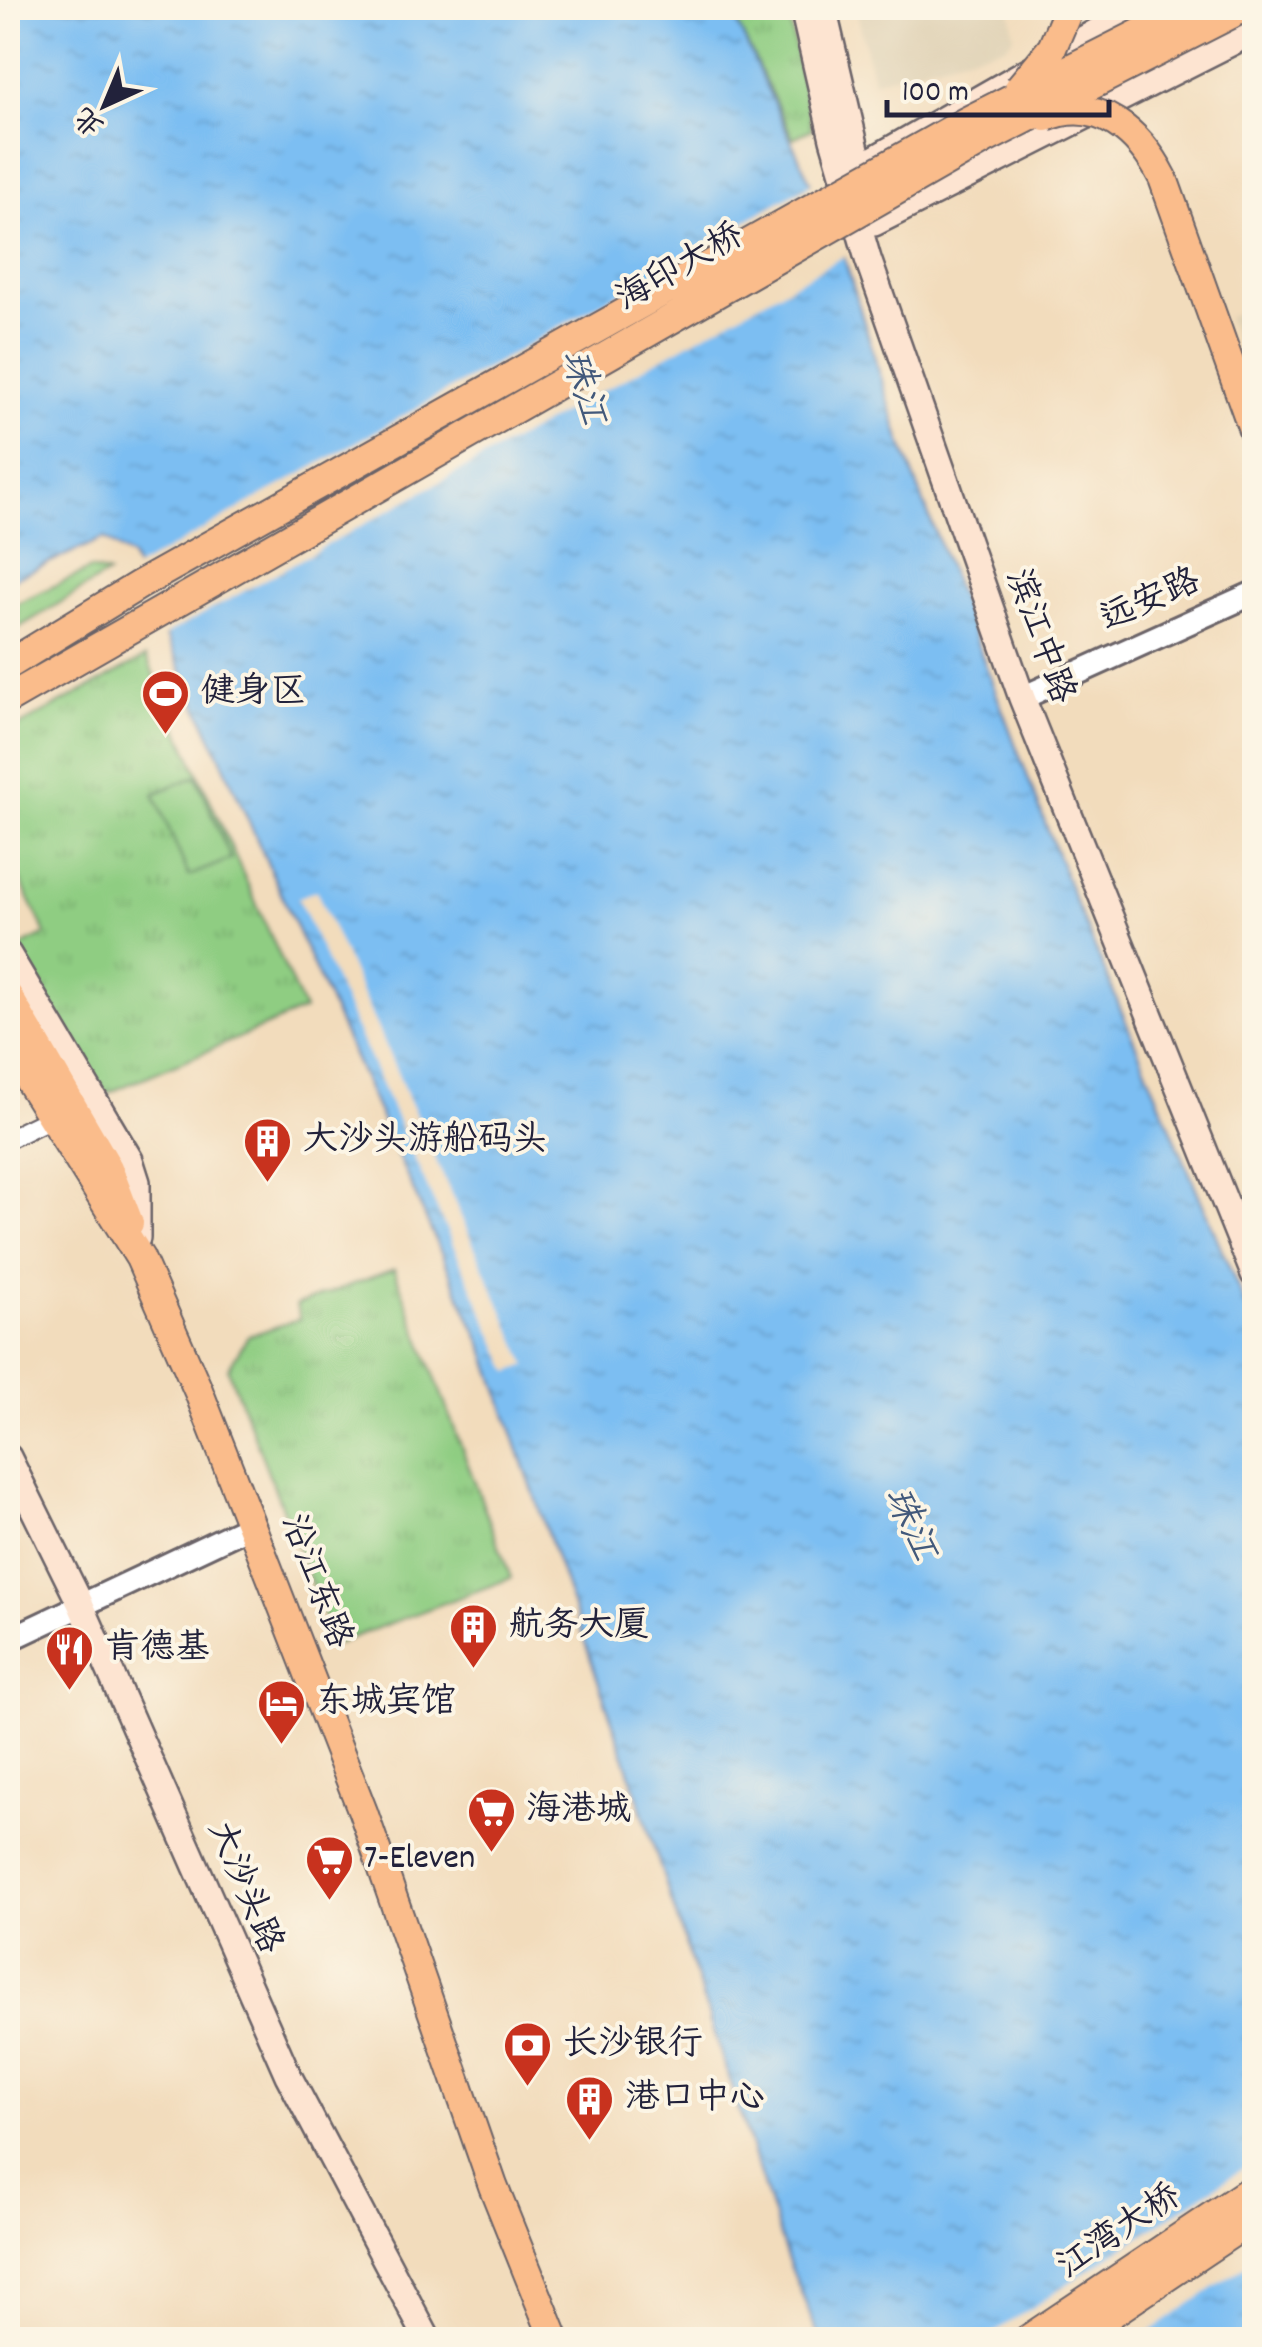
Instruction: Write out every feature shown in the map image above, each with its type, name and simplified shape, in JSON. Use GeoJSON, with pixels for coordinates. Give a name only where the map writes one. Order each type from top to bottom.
{"type":"FeatureCollection","features":[{"type":"Feature","properties":{"kind":"main road","name":"滨江中路"},"geometry":{"type":"LineString","coordinates":[[804,8],[850,200],[1029,695],[1254,1274]]}},
{"type":"Feature","properties":{"kind":"main road","name":"滨江中路"},"geometry":{"type":"LineString","coordinates":[[822,8],[874,224],[1029,695],[1254,1230]]}},
{"type":"Feature","properties":{"kind":"main road"},"geometry":{"type":"LineString","coordinates":[[976,130],[1037,68],[1057,40],[1069,8]]}},
{"type":"Feature","properties":{"kind":"main road"},"geometry":{"type":"LineString","coordinates":[[1138,8],[859,167],[850,200],[874,224],[1131,90],[1254,31]]}},
{"type":"Feature","properties":{"kind":"main road","name":"海印大桥"},"geometry":{"type":"LineString","coordinates":[[8,699],[1190,8]]}},
{"type":"Feature","properties":{"kind":"main road","name":"海印大桥"},"geometry":{"type":"LineString","coordinates":[[8,665],[139,585],[976,130],[1243,8]]}},
{"type":"Feature","properties":{"kind":"main road"},"geometry":{"type":"LineString","coordinates":[[1100,27],[1091,46],[1096,59],[1111,80],[1131,90]]}},
{"type":"Feature","properties":{"kind":"main road"},"geometry":{"type":"LineString","coordinates":[[976,130],[1078,110],[1109,118],[1143,142],[1164,178],[1254,432]]}},
{"type":"Feature","properties":{"kind":"main road"},"geometry":{"type":"LineString","coordinates":[[8,954],[130,1160],[137,1182],[134,1223],[140,1258]]}},
{"type":"Feature","properties":{"kind":"main road"},"geometry":{"type":"LineString","coordinates":[[8,996],[108,1168],[140,1258]]}},
{"type":"Feature","properties":{"kind":"main road","name":"沿江东路"},"geometry":{"type":"LineString","coordinates":[[8,1047],[140,1258],[252,1524],[363,1812],[545,2332]]}},
{"type":"Feature","properties":{"kind":"main road","name":"大沙头路"},"geometry":{"type":"LineString","coordinates":[[8,1457],[80,1603],[288,2075],[428,2340]]}},
{"type":"Feature","properties":{"kind":"main road","name":"江湾大桥"},"geometry":{"type":"LineString","coordinates":[[1028,2340],[1254,2188]]}},
{"type":"Feature","properties":{"kind":"main road","name":"江湾大桥"},"geometry":{"type":"LineString","coordinates":[[1072,2340],[1254,2218]]}},
{"type":"Feature","properties":{"kind":"street","name":"远安路"},"geometry":{"type":"LineString","coordinates":[[1029,695],[1254,594]]}},
{"type":"Feature","properties":{"kind":"street"},"geometry":{"type":"LineString","coordinates":[[8,1140],[51,1118]]}},
{"type":"Feature","properties":{"kind":"street"},"geometry":{"type":"LineString","coordinates":[[8,1640],[252,1524]]}},
{"type":"Feature","properties":{"kind":"street"},"geometry":{"type":"LineString","coordinates":[[8,1627],[46,1610],[80,1603]]}},
{"type":"Feature","properties":{"kind":"shaded area"},"geometry":{"type":"Polygon","coordinates":[[[856,8],[1010,8],[1014,36],[1006,46],[873,81],[856,8]]]}},
{"type":"Feature","properties":{"kind":"shaded area"},"geometry":{"type":"Polygon","coordinates":[[[1254,305],[1254,383],[1227,317],[1254,305]]]}},
{"type":"Feature","properties":{"kind":"green space"},"geometry":{"type":"Polygon","coordinates":[[[730,8],[787,8],[812,129],[793,138],[730,8]]]}},
{"type":"Feature","properties":{"kind":"green space"},"geometry":{"type":"Polygon","coordinates":[[[91,569],[108,574],[8,634],[8,607],[91,569]]]}},
{"type":"Feature","properties":{"kind":"green space"},"geometry":{"type":"Polygon","coordinates":[[[146,657],[304,1010],[101,1096],[14,950],[46,934],[17,874],[8,877],[8,732],[146,657]]]}},
{"type":"Feature","properties":{"kind":"green space"},"geometry":{"type":"Polygon","coordinates":[[[196,776],[231,859],[189,876],[154,794],[196,776]]]}},
{"type":"Feature","properties":{"kind":"green space"},"geometry":{"type":"Polygon","coordinates":[[[394,1269],[511,1578],[335,1644],[228,1369],[248,1336],[300,1319],[296,1305],[394,1269]]]}},
{"type":"Feature","properties":{"kind":"water","name":"珠江"},"geometry":{"type":"Polygon","coordinates":[[[8,8],[730,8],[842,251],[901,442],[1071,891],[1254,1326],[1254,2339],[820,2339],[786,2255],[631,1776],[484,1349],[131,557],[104,538],[8,581],[8,8]]]}},
{"type":"Feature","properties":{"kind":"pier"},"geometry":{"type":"Polygon","coordinates":[[[817,180],[848,254],[162,637],[132,570],[817,180]]]}},
{"type":"Feature","properties":{"kind":"pier"},"geometry":{"type":"Polygon","coordinates":[[[316,890],[527,1365],[510,1372],[298,898],[316,890]]]}},
{"type":"Feature","properties":{"kind":"pier"},"geometry":{"type":"Polygon","coordinates":[[[1254,2161],[1254,2260],[1138,2340],[984,2339],[1254,2161]]]}},
{"type":"Feature","properties":{"kind":"place","name":"健身区"},"geometry":{"type":"Point","coordinates":[166,736]}},
{"type":"Feature","properties":{"kind":"place","name":"大沙头游船码头"},"geometry":{"type":"Point","coordinates":[268,1184]}},
{"type":"Feature","properties":{"kind":"place","name":"航务大厦"},"geometry":{"type":"Point","coordinates":[474,1670]}},
{"type":"Feature","properties":{"kind":"place","name":"肯德基"},"geometry":{"type":"Point","coordinates":[70,1692]}},
{"type":"Feature","properties":{"kind":"place","name":"东城宾馆"},"geometry":{"type":"Point","coordinates":[281,1746]}},
{"type":"Feature","properties":{"kind":"place","name":"海港城"},"geometry":{"type":"Point","coordinates":[491,1854]}},
{"type":"Feature","properties":{"kind":"place","name":"7-Eleven"},"geometry":{"type":"Point","coordinates":[329,1902]}},
{"type":"Feature","properties":{"kind":"place","name":"长沙银行"},"geometry":{"type":"Point","coordinates":[528,2088]}},
{"type":"Feature","properties":{"kind":"place","name":"港口中心"},"geometry":{"type":"Point","coordinates":[590,2142]}}]}
